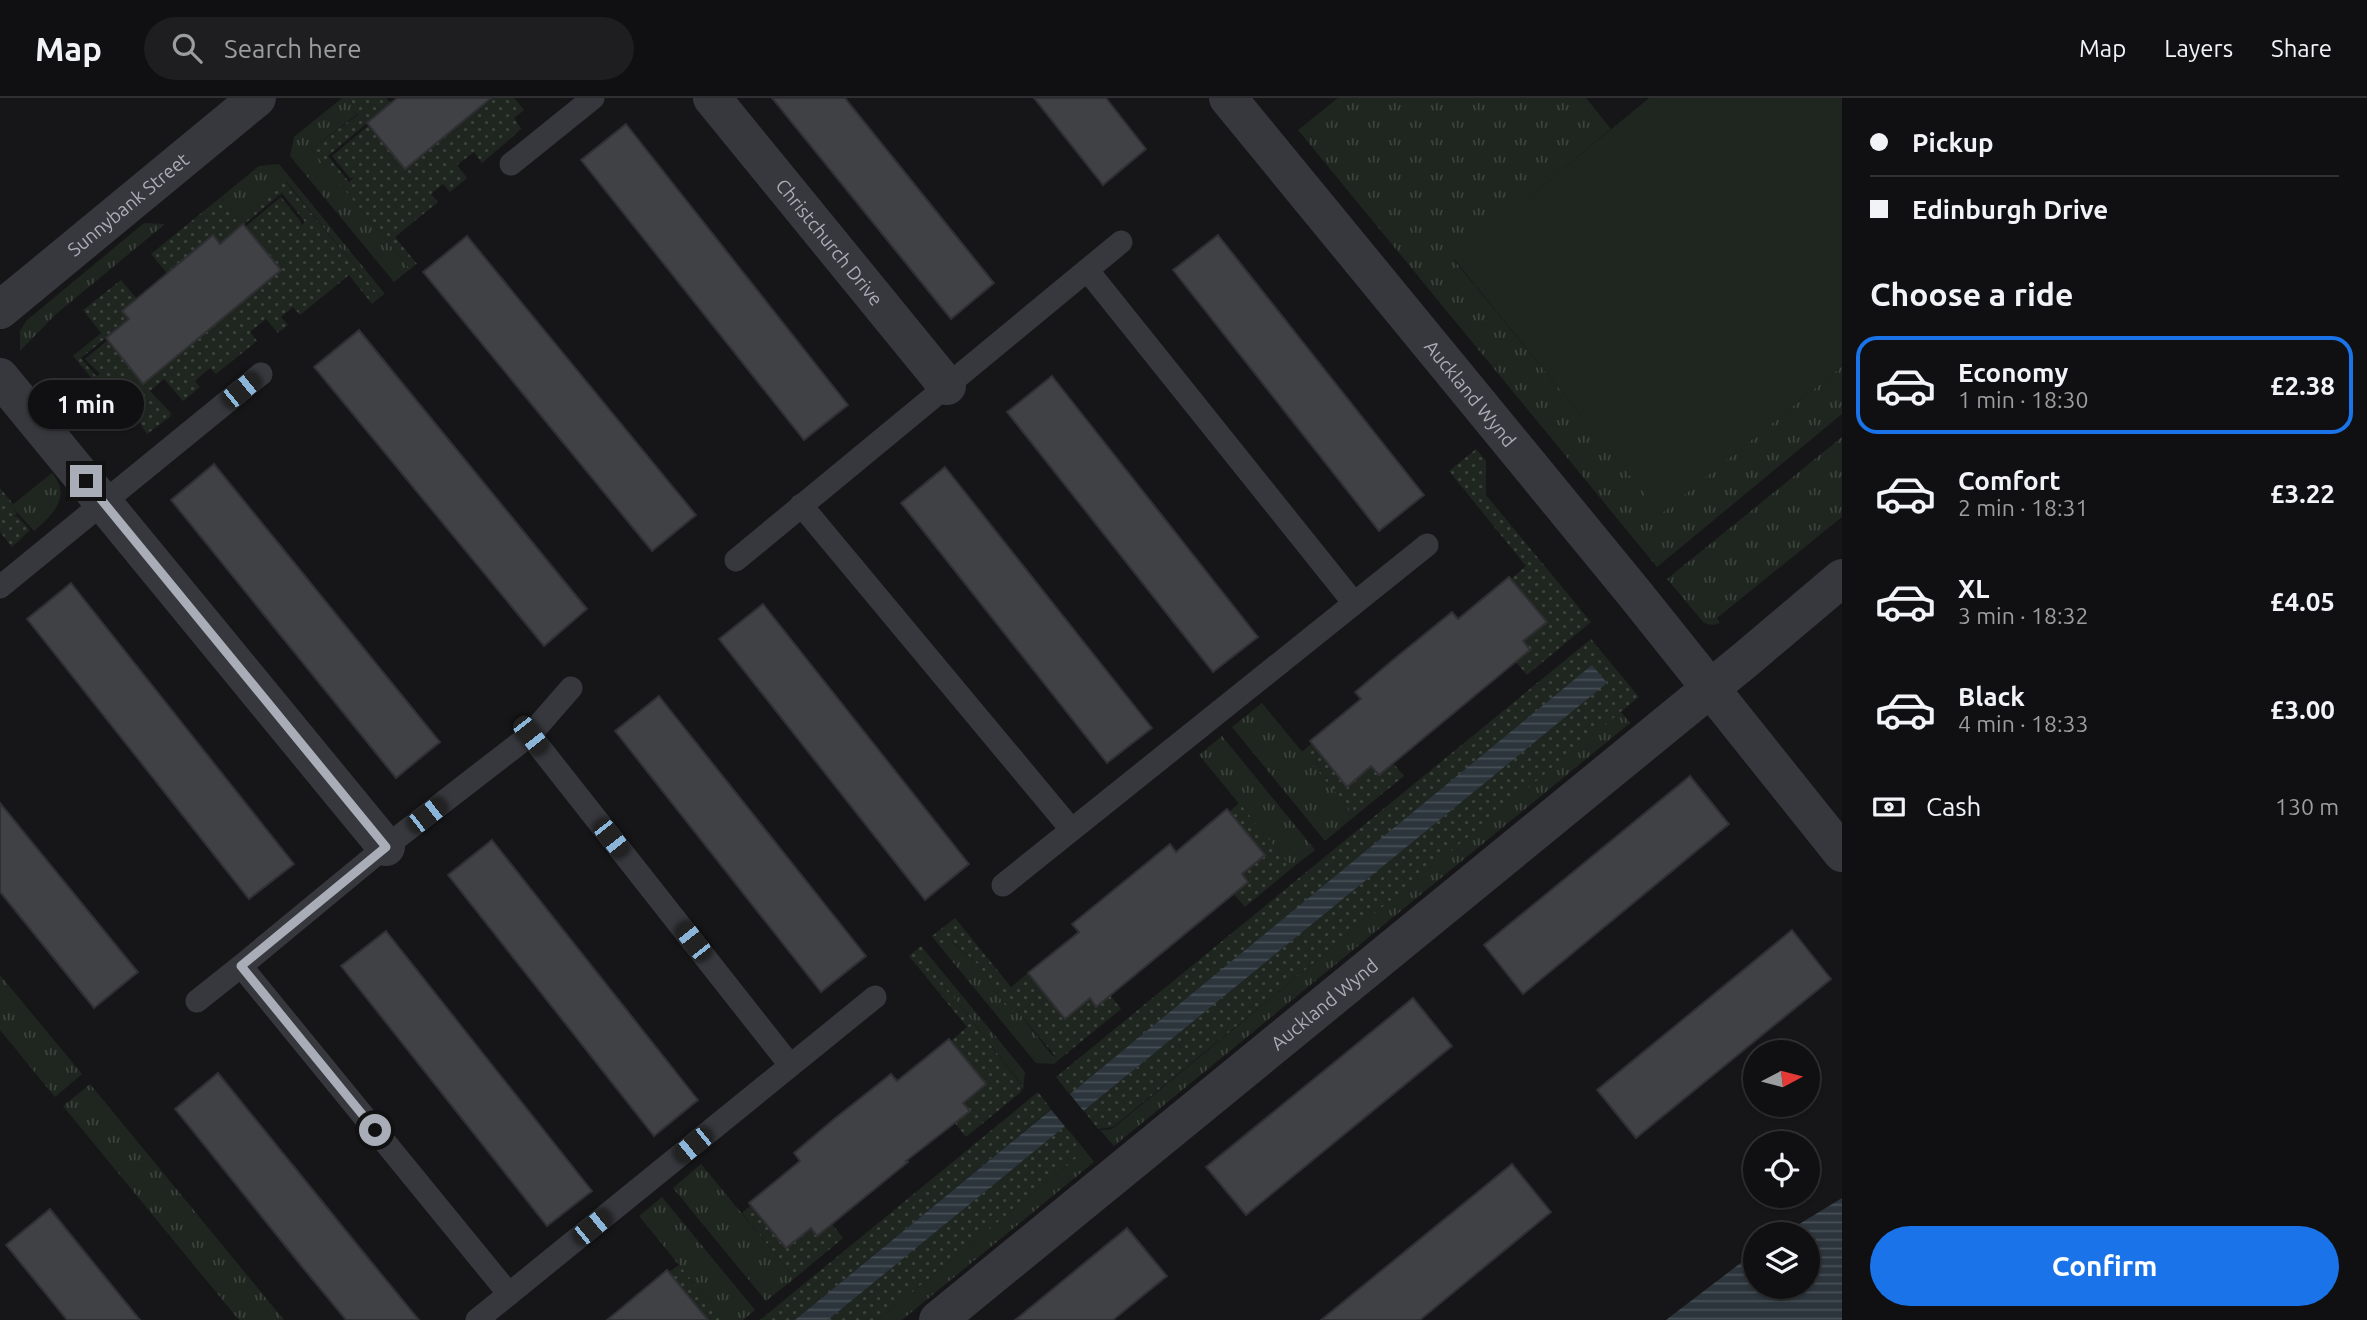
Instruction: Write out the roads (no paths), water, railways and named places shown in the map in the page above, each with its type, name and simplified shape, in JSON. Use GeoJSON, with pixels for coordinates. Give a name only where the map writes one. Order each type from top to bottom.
{"type":"FeatureCollection","features":[{"type":"Feature","properties":{"kind":"street","name":"Christchurch Drive"},"geometry":{"type":"LineString","coordinates":[[712,98],[947,386]]}},
{"type":"Feature","properties":{"kind":"street","name":"Auckland Wynd"},"geometry":{"type":"LineString","coordinates":[[1228,98],[1842,853]]}},
{"type":"Feature","properties":{"kind":"street","name":"Sunnybank Street"},"geometry":{"type":"LineString","coordinates":[[0,310],[238,104]]}},
{"type":"Feature","properties":{"kind":"street"},"geometry":{"type":"LineString","coordinates":[[0,377],[386,847]]}},
{"type":"Feature","properties":{"kind":"street","name":"Auckland Wynd"},"geometry":{"type":"LineString","coordinates":[[938,1320],[1842,578]]}},
{"type":"Feature","properties":{"kind":"lane"},"geometry":{"type":"LineString","coordinates":[[511,164],[593,98]]}},
{"type":"Feature","properties":{"kind":"lane"},"geometry":{"type":"LineString","coordinates":[[736,560],[1121,242]]}},
{"type":"Feature","properties":{"kind":"lane"},"geometry":{"type":"LineString","coordinates":[[1088,271],[1354,603]]}},
{"type":"Feature","properties":{"kind":"lane"},"geometry":{"type":"LineString","coordinates":[[0,587],[261,374]]}},
{"type":"Feature","properties":{"kind":"lane"},"geometry":{"type":"LineString","coordinates":[[801,505],[1071,829]]}},
{"type":"Feature","properties":{"kind":"lane"},"geometry":{"type":"LineString","coordinates":[[1003,885],[1427,545]]}},
{"type":"Feature","properties":{"kind":"lane"},"geometry":{"type":"LineString","coordinates":[[197,1002],[386,847],[530,735],[571,688]]}},
{"type":"Feature","properties":{"kind":"lane"},"geometry":{"type":"LineString","coordinates":[[530,735],[790,1065]]}},
{"type":"Feature","properties":{"kind":"lane"},"geometry":{"type":"LineString","coordinates":[[241,966],[509,1294]]}},
{"type":"Feature","properties":{"kind":"lane"},"geometry":{"type":"LineString","coordinates":[[477,1320],[875,997]]}}]}
